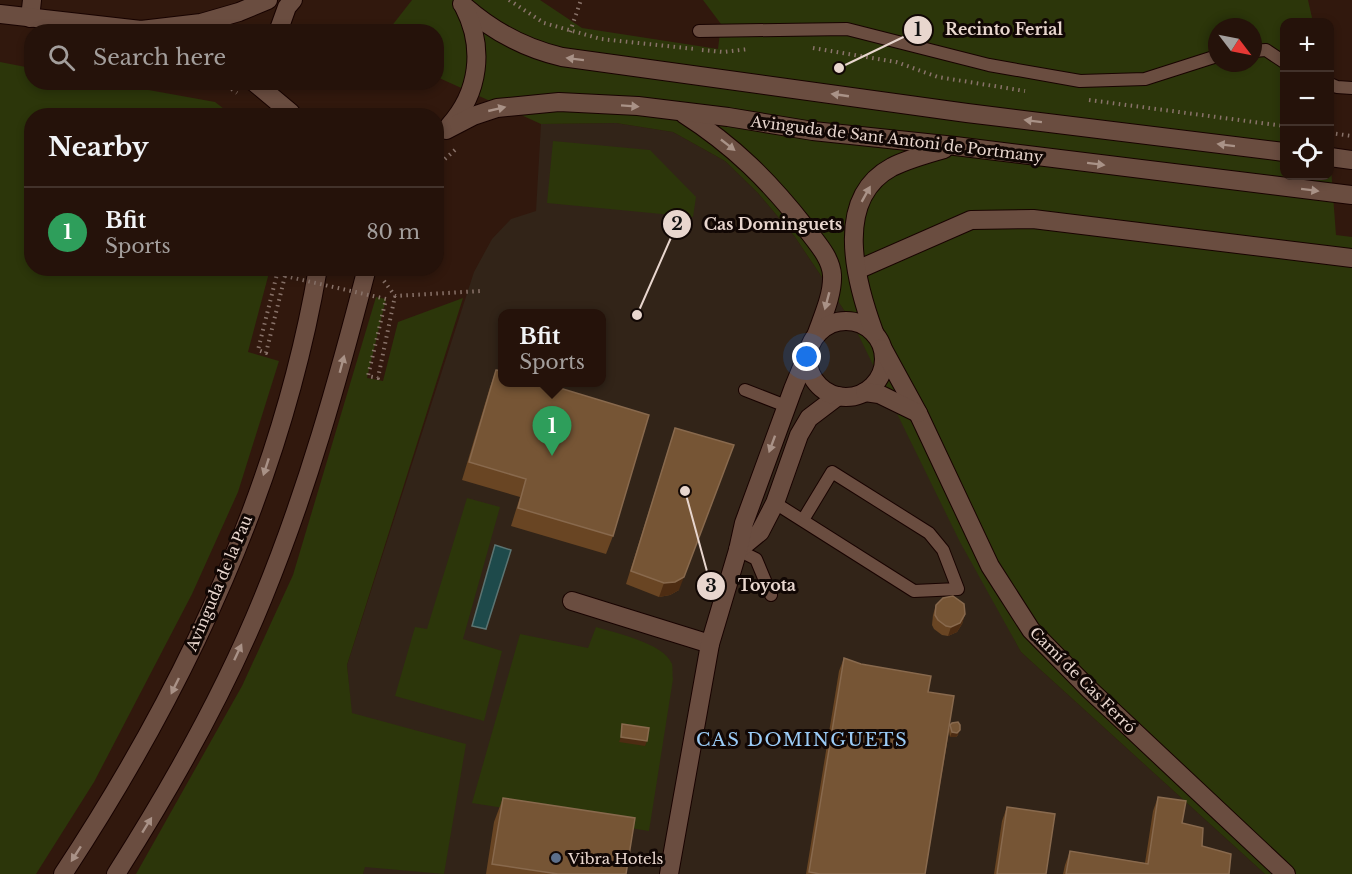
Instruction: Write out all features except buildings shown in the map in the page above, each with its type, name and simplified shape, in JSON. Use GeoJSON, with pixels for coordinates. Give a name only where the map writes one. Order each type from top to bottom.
{"type":"FeatureCollection","features":[{"type":"Feature","properties":{"kind":"main road"},"geometry":{"type":"LineString","coordinates":[[194,24],[220,18],[268,0]]}},
{"type":"Feature","properties":{"kind":"main road"},"geometry":{"type":"LineString","coordinates":[[281,24],[293,0]]}},
{"type":"Feature","properties":{"kind":"main road"},"geometry":{"type":"LineString","coordinates":[[444,130],[463,108],[476,70],[473,29],[461,2]]}},
{"type":"Feature","properties":{"kind":"main road"},"geometry":{"type":"LineString","coordinates":[[461,2],[490,28],[515,42],[540,52],[562,57],[967,113],[1280,152]]}},
{"type":"Feature","properties":{"kind":"main road"},"geometry":{"type":"LineString","coordinates":[[0,14],[31,9],[108,24]]}},
{"type":"Feature","properties":{"kind":"main road"},"geometry":{"type":"LineString","coordinates":[[264,90],[285,108]]}},
{"type":"Feature","properties":{"kind":"main road"},"geometry":{"type":"LineString","coordinates":[[280,90],[288,108]]}},
{"type":"Feature","properties":{"kind":"main road","name":"Avinguda de Sant Antoni de Portmany"},"geometry":{"type":"LineString","coordinates":[[444,133],[473,116],[497,108],[551,102],[638,106],[728,117],[813,131],[955,146],[1352,195]]}},
{"type":"Feature","properties":{"kind":"main road"},"geometry":{"type":"LineString","coordinates":[[669,874],[710,644],[744,523],[786,406],[817,333],[832,276],[825,255],[782,197],[757,171],[712,132],[680,112]]}},
{"type":"Feature","properties":{"kind":"main road"},"geometry":{"type":"LineString","coordinates":[[865,392],[878,379],[885,360],[883,349],[864,306],[856,270],[853,250],[858,208],[867,189],[891,168],[923,155],[955,146]]}},
{"type":"Feature","properties":{"kind":"main road"},"geometry":{"type":"LineString","coordinates":[[1334,158],[1352,160]]}},
{"type":"Feature","properties":{"kind":"main road"},"geometry":{"type":"LineString","coordinates":[[856,270],[971,220],[1033,219],[1352,258]]}},
{"type":"Feature","properties":{"kind":"main road","name":"Avinguda de la Pau"},"geometry":{"type":"LineString","coordinates":[[63,874],[138,754],[166,702],[239,543],[284,411],[305,334],[316,276]]}},
{"type":"Feature","properties":{"kind":"main road"},"geometry":{"type":"LineString","coordinates":[[116,874],[163,799],[214,705],[263,599],[303,493],[373,276]]}},
{"type":"Feature","properties":{"kind":"main road"},"geometry":{"type":"LineString","coordinates":[[817,333],[835,322],[846,320],[856,321],[874,332]]}},
{"type":"Feature","properties":{"kind":"main road","name":"Camí de Cas Ferró"},"geometry":{"type":"LineString","coordinates":[[883,349],[918,413],[990,567],[1031,630],[1090,690],[1286,874]]}},
{"type":"Feature","properties":{"kind":"main road"},"geometry":{"type":"LineString","coordinates":[[809,350],[808,362],[811,374],[827,392],[838,396],[865,392],[879,394],[918,413]]}},
{"type":"Feature","properties":{"kind":"main road"},"geometry":{"type":"LineString","coordinates":[[738,550],[760,532],[775,503],[799,435],[809,418],[838,396]]}},
{"type":"Feature","properties":{"kind":"main road"},"geometry":{"type":"LineString","coordinates":[[572,602],[710,644]]}},
{"type":"Feature","properties":{"kind":"lane"},"geometry":{"type":"LineString","coordinates":[[699,31],[847,29],[989,65],[1080,81],[1145,79],[1208,59]]}},
{"type":"Feature","properties":{"kind":"lane"},"geometry":{"type":"LineString","coordinates":[[1262,51],[1280,60]]}},
{"type":"Feature","properties":{"kind":"lane"},"geometry":{"type":"LineString","coordinates":[[1334,86],[1352,88]]}},
{"type":"Feature","properties":{"kind":"lane"},"geometry":{"type":"LineString","coordinates":[[745,390],[786,406]]}},
{"type":"Feature","properties":{"kind":"lane"},"geometry":{"type":"LineString","coordinates":[[775,503],[914,591],[958,589],[943,550],[929,533],[832,472],[803,520]]}},
{"type":"Feature","properties":{"kind":"lane"},"geometry":{"type":"LineString","coordinates":[[738,550],[756,559],[771,595]]}},
{"type":"Feature","properties":{"kind":"path"},"geometry":{"type":"LineString","coordinates":[[509,0],[544,23],[601,39],[723,52],[758,48]]}},
{"type":"Feature","properties":{"kind":"path"},"geometry":{"type":"LineString","coordinates":[[570,30],[581,0]]}},
{"type":"Feature","properties":{"kind":"path"},"geometry":{"type":"LineString","coordinates":[[804,47],[896,62],[938,77],[1029,91]]}},
{"type":"Feature","properties":{"kind":"path"},"geometry":{"type":"LineString","coordinates":[[1087,99],[1280,125]]}},
{"type":"Feature","properties":{"kind":"path"},"geometry":{"type":"LineString","coordinates":[[1334,134],[1352,136]]}},
{"type":"Feature","properties":{"kind":"path"},"geometry":{"type":"LineString","coordinates":[[276,276],[258,350],[266,354],[285,276],[386,299],[368,376],[378,378],[395,296],[380,276]]}},
{"type":"Feature","properties":{"kind":"path"},"geometry":{"type":"LineString","coordinates":[[395,296],[481,291]]}},
{"type":"Feature","properties":{"kind":"shaded area"},"geometry":{"type":"Polygon","coordinates":[[[616,123],[673,132],[725,161],[758,193],[795,237],[852,322],[1021,652],[1265,874],[363,874],[347,665],[474,272],[492,239],[511,219],[536,211],[541,124],[616,123]]]}},
{"type":"Feature","properties":{"kind":"green space"},"geometry":{"type":"Polygon","coordinates":[[[412,0],[540,0],[582,28],[718,49],[721,24],[703,0],[1308,0],[1312,18],[1280,18],[1280,180],[1332,180],[1336,235],[1352,237],[1352,874],[1265,874],[1021,652],[960,542],[852,322],[795,237],[758,193],[725,161],[673,132],[616,123],[541,124],[444,80],[444,24],[393,24],[412,0]]]}},
{"type":"Feature","properties":{"kind":"green space"},"geometry":{"type":"Polygon","coordinates":[[[0,62],[24,67],[24,90],[149,90],[215,102],[223,108],[24,108],[24,276],[268,276],[248,352],[279,361],[238,492],[192,594],[94,782],[36,874],[0,874],[0,62]]]}},
{"type":"Feature","properties":{"kind":"green space"},"geometry":{"type":"Polygon","coordinates":[[[553,141],[650,150],[696,197],[693,217],[547,203],[553,141]]]}},
{"type":"Feature","properties":{"kind":"green space"},"geometry":{"type":"Polygon","coordinates":[[[376,297],[386,299],[367,378],[383,381],[398,322],[463,298],[347,665],[352,713],[466,744],[444,874],[365,867],[363,874],[136,874],[242,686],[293,575],[376,297]]]}},
{"type":"Feature","properties":{"kind":"green space"},"geometry":{"type":"Polygon","coordinates":[[[467,498],[500,507],[463,639],[502,651],[484,721],[395,696],[415,627],[427,629],[467,498]]]}},
{"type":"Feature","properties":{"kind":"green space"},"geometry":{"type":"Polygon","coordinates":[[[596,627],[649,645],[659,650],[672,664],[673,679],[649,831],[472,803],[520,634],[588,648],[596,627]]]}},
{"type":"Feature","properties":{"kind":"water"},"geometry":{"type":"Polygon","coordinates":[[[495,545],[511,550],[486,629],[472,626],[495,545]]]}},
{"type":"Feature","properties":{"kind":"place","name":"Recinto Ferial"},"geometry":{"type":"Point","coordinates":[839,68]}},
{"type":"Feature","properties":{"kind":"place","name":"Cas Dominguets"},"geometry":{"type":"Point","coordinates":[637,315]}},
{"type":"Feature","properties":{"kind":"place","name":"Bfit"},"geometry":{"type":"Point","coordinates":[552,456]}},
{"type":"Feature","properties":{"kind":"place","name":"Toyota"},"geometry":{"type":"Point","coordinates":[685,491]}},
{"type":"Feature","properties":{"kind":"place","name":"Vibra Hotels"},"geometry":{"type":"Point","coordinates":[556,858]}},
{"type":"Feature","properties":{"kind":"district","name":"CAS DOMINGUETS"},"geometry":{"type":"Point","coordinates":[802,740]}}]}
